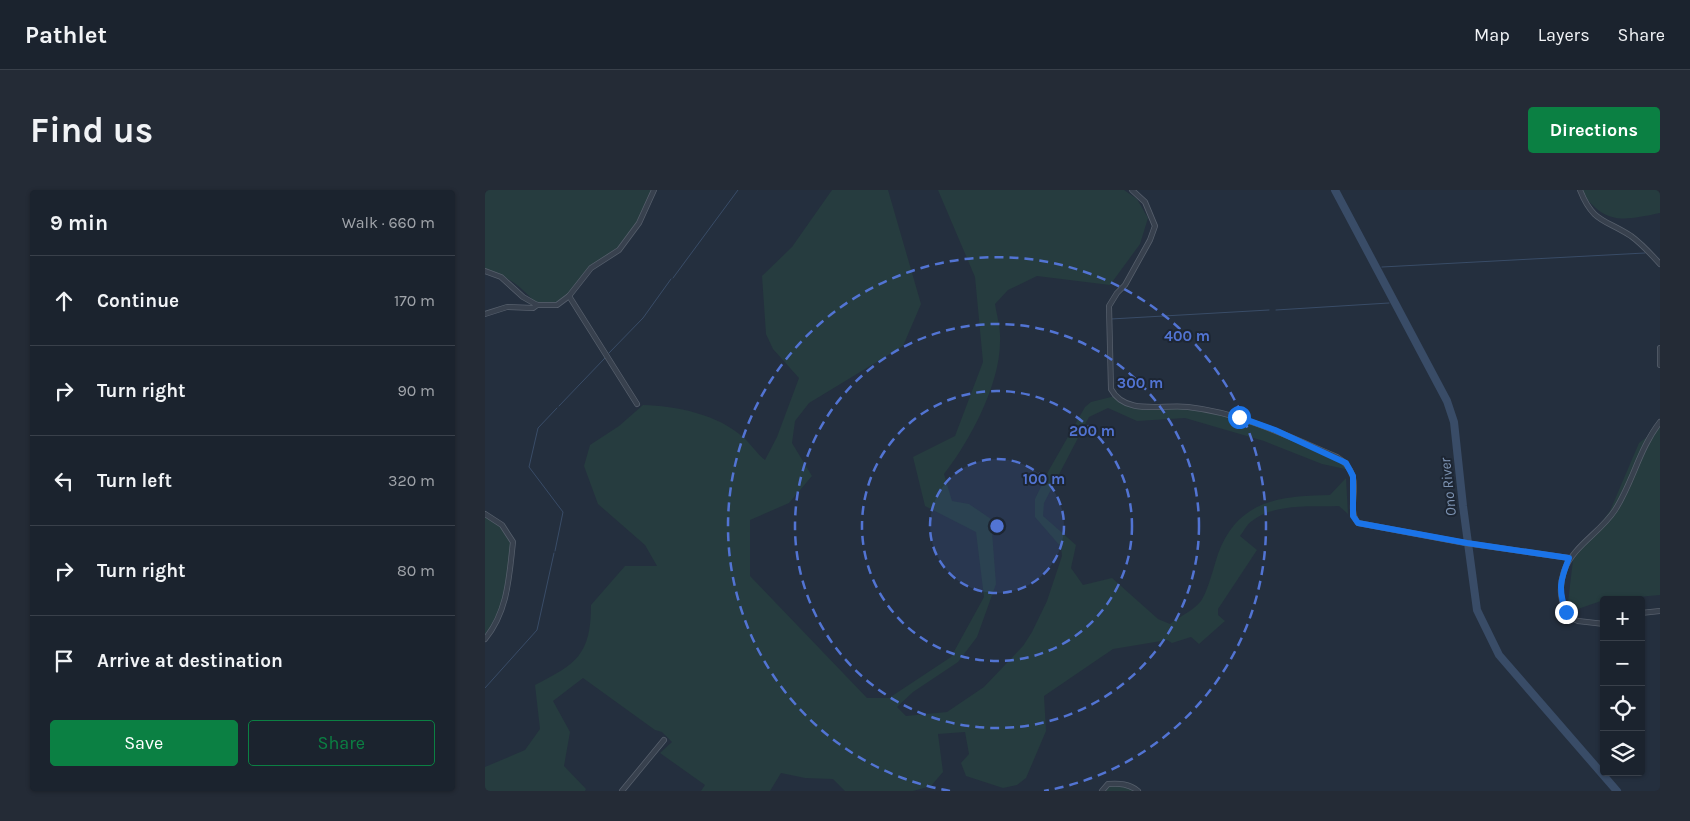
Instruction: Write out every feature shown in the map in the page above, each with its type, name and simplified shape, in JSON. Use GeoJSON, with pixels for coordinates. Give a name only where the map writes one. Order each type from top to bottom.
{"type":"FeatureCollection","features":[{"type":"Feature","properties":{"kind":"street"},"geometry":{"type":"LineString","coordinates":[[485,271],[501,277],[523,298],[537,305],[557,305],[569,296],[591,268],[619,250],[639,224],[654,190]]}},
{"type":"Feature","properties":{"kind":"street"},"geometry":{"type":"LineString","coordinates":[[1131,190],[1145,202],[1155,226],[1150,240],[1125,285],[1117,293],[1109,306],[1111,389],[1115,396],[1127,404],[1137,406],[1186,406],[1211,410],[1275,430],[1346,463],[1353,476],[1353,516],[1358,523],[1469,543],[1569,558]]}},
{"type":"Feature","properties":{"kind":"street"},"geometry":{"type":"LineString","coordinates":[[1580,190],[1589,211],[1601,220],[1631,236],[1660,264]]}},
{"type":"Feature","properties":{"kind":"street"},"geometry":{"type":"LineString","coordinates":[[569,296],[637,404]]}},
{"type":"Feature","properties":{"kind":"street"},"geometry":{"type":"LineString","coordinates":[[485,314],[507,307],[533,308],[537,305]]}},
{"type":"Feature","properties":{"kind":"street"},"geometry":{"type":"LineString","coordinates":[[1660,348],[1660,365]]}},
{"type":"Feature","properties":{"kind":"street"},"geometry":{"type":"LineString","coordinates":[[1600,624],[1578,621],[1571,618],[1566,612],[1560,585],[1569,558],[1597,532],[1615,511],[1632,477],[1642,448],[1660,422]]}},
{"type":"Feature","properties":{"kind":"street"},"geometry":{"type":"LineString","coordinates":[[485,514],[502,525],[513,542],[503,607],[499,618],[485,639]]}},
{"type":"Feature","properties":{"kind":"street"},"geometry":{"type":"LineString","coordinates":[[1645,613],[1660,611]]}},
{"type":"Feature","properties":{"kind":"street"},"geometry":{"type":"LineString","coordinates":[[622,791],[664,740]]}},
{"type":"Feature","properties":{"kind":"street"},"geometry":{"type":"LineString","coordinates":[[1101,791],[1109,784],[1116,784],[1132,786],[1138,791]]}},
{"type":"Feature","properties":{"kind":"green space"},"geometry":{"type":"Polygon","coordinates":[[[485,190],[654,190],[639,223],[619,250],[591,268],[576,288],[557,305],[537,305],[514,283],[500,275],[485,270],[485,190]]]}},
{"type":"Feature","properties":{"kind":"green space"},"geometry":{"type":"Polygon","coordinates":[[[832,190],[888,190],[921,304],[903,346],[809,403],[795,421],[792,443],[812,476],[789,503],[750,520],[750,576],[867,698],[889,698],[951,657],[984,597],[976,532],[925,506],[913,457],[955,436],[983,362],[975,277],[938,190],[1124,190],[1137,199],[1148,218],[1140,244],[1110,285],[1037,276],[1008,290],[995,304],[1000,337],[999,358],[995,376],[973,429],[944,474],[952,501],[969,504],[991,519],[996,584],[977,637],[958,662],[913,692],[897,707],[906,716],[947,712],[984,687],[1023,646],[1032,632],[1047,601],[1062,556],[1061,547],[1035,517],[1035,499],[1049,470],[1085,407],[1091,402],[1115,396],[1127,404],[1186,406],[1239,417],[1337,457],[1350,470],[1322,464],[1264,441],[1185,418],[1137,421],[1108,408],[1089,417],[1044,503],[1043,516],[1076,545],[1071,568],[1083,585],[1112,578],[1158,619],[1170,624],[1201,601],[1226,536],[1237,522],[1249,512],[1277,500],[1330,495],[1346,478],[1348,514],[1339,506],[1306,506],[1271,511],[1250,522],[1240,536],[1257,550],[1218,609],[1218,615],[1225,621],[1199,644],[1191,637],[1172,643],[1167,640],[1113,649],[1044,696],[1046,731],[1026,778],[1017,785],[1003,788],[966,776],[961,763],[969,754],[965,732],[938,734],[943,772],[931,786],[913,791],[845,791],[833,779],[805,778],[781,773],[770,791],[701,791],[705,785],[660,753],[672,742],[662,732],[655,730],[583,678],[553,701],[570,732],[564,766],[586,789],[585,791],[485,791],[485,767],[525,750],[540,729],[535,685],[561,671],[578,656],[588,636],[591,605],[625,566],[657,566],[645,545],[598,504],[584,466],[590,445],[619,426],[643,405],[669,407],[696,413],[722,423],[744,438],[765,460],[777,437],[799,378],[773,349],[766,334],[762,276],[792,247],[832,190]]]}},
{"type":"Feature","properties":{"kind":"green space"},"geometry":{"type":"Polygon","coordinates":[[[1580,190],[1660,190],[1660,213],[1635,218],[1615,218],[1606,215],[1598,209],[1580,190]]]}},
{"type":"Feature","properties":{"kind":"green space"},"geometry":{"type":"Polygon","coordinates":[[[1660,427],[1660,595],[1600,596],[1600,601],[1569,612],[1568,602],[1573,560],[1610,511],[1639,443],[1660,427]]]}},
{"type":"Feature","properties":{"kind":"green space"},"geometry":{"type":"Polygon","coordinates":[[[485,514],[493,517],[513,542],[503,607],[485,639],[485,514]]]}},
{"type":"Feature","properties":{"kind":"green space"},"geometry":{"type":"Polygon","coordinates":[[[1116,783],[1138,791],[1102,791],[1108,784],[1116,783]]]}},
{"type":"Feature","properties":{"kind":"waterway"},"geometry":{"type":"LineString","coordinates":[[673,278],[738,190]]}},
{"type":"Feature","properties":{"kind":"waterway","name":"Ono River"},"geometry":{"type":"LineString","coordinates":[[1335,190],[1447,401],[1454,422],[1477,610],[1499,655],[1617,791]]}},
{"type":"Feature","properties":{"kind":"waterway"},"geometry":{"type":"LineString","coordinates":[[1382,267],[1645,253]]}},
{"type":"Feature","properties":{"kind":"waterway"},"geometry":{"type":"LineString","coordinates":[[609,353],[643,318],[671,279]]}},
{"type":"Feature","properties":{"kind":"waterway"},"geometry":{"type":"LineString","coordinates":[[1276,310],[1389,303]]}},
{"type":"Feature","properties":{"kind":"waterway"},"geometry":{"type":"LineString","coordinates":[[1111,319],[1269,310]]}},
{"type":"Feature","properties":{"kind":"waterway"},"geometry":{"type":"LineString","coordinates":[[559,406],[605,358]]}},
{"type":"Feature","properties":{"kind":"waterway"},"geometry":{"type":"LineString","coordinates":[[555,551],[563,512],[529,467],[538,428],[557,408]]}},
{"type":"Feature","properties":{"kind":"waterway"},"geometry":{"type":"LineString","coordinates":[[485,688],[537,630],[554,553]]}},
{"type":"Feature","properties":{"kind":"route"},"geometry":{"type":"LineString","coordinates":[[1239,417],[1275,430],[1337,457],[1346,463],[1353,476],[1353,516],[1358,523],[1467,543],[1569,558],[1560,585],[1566,612]]}}]}
